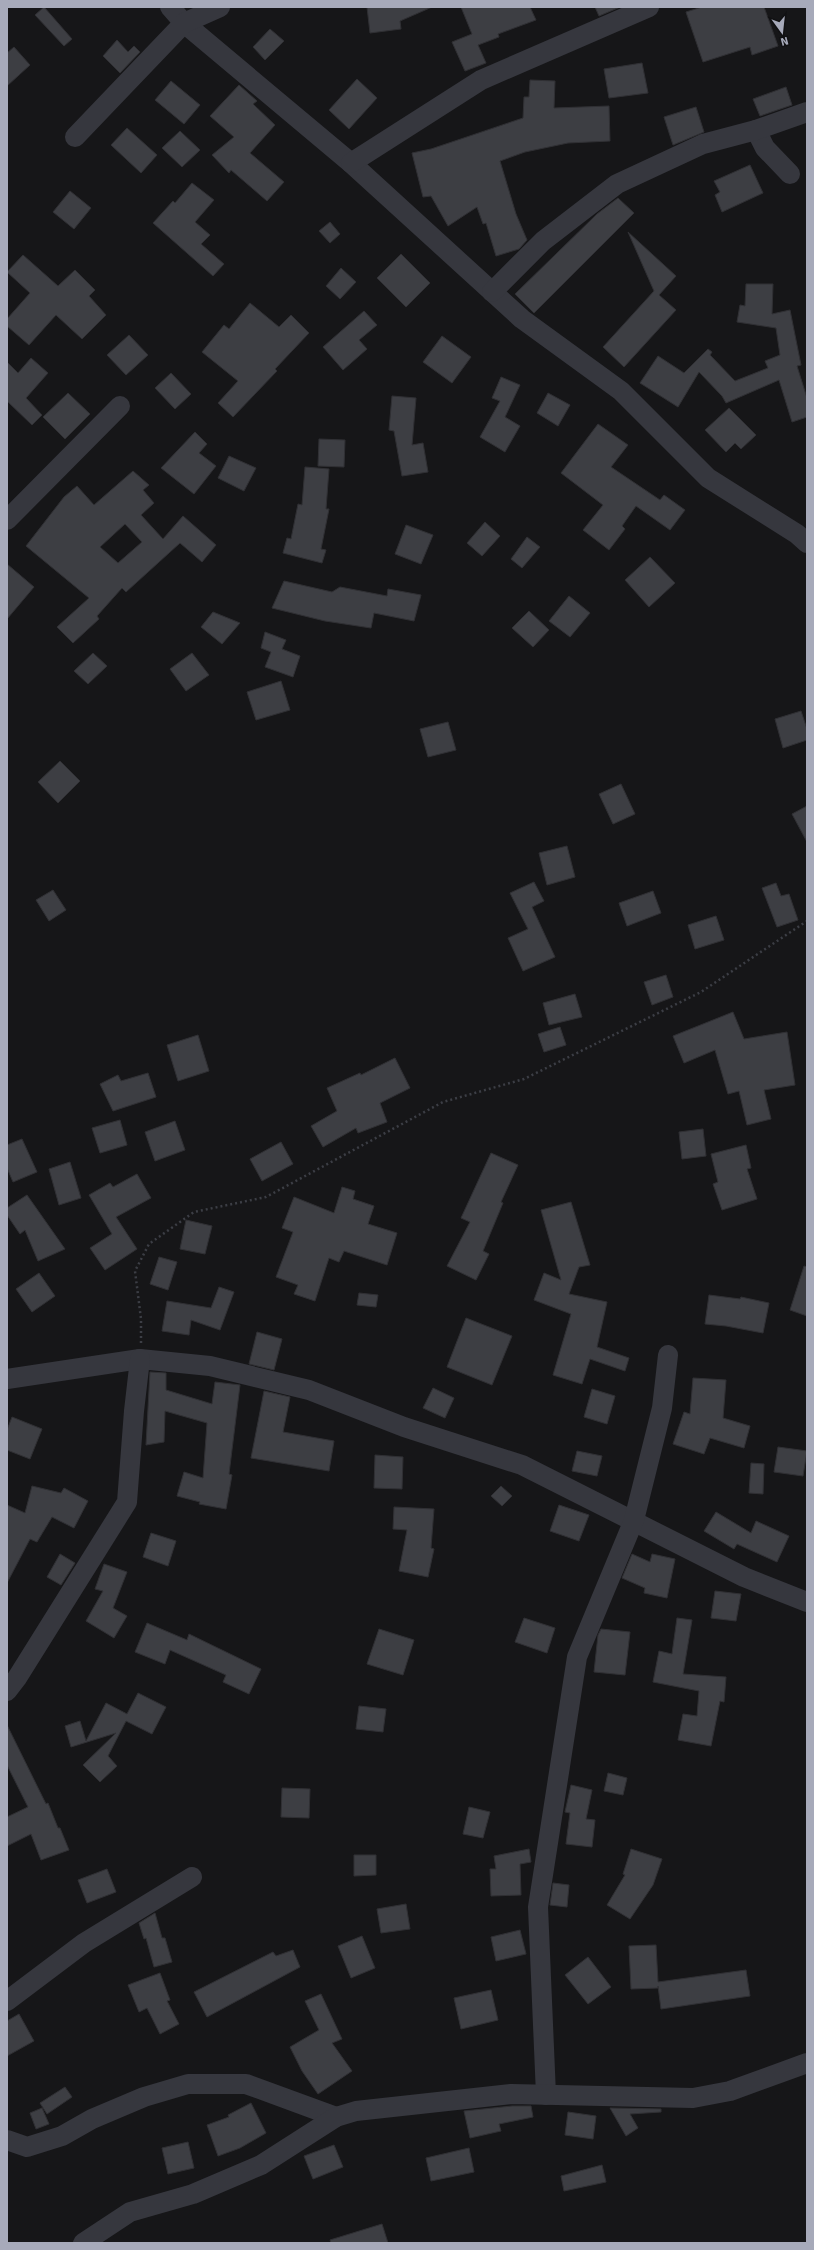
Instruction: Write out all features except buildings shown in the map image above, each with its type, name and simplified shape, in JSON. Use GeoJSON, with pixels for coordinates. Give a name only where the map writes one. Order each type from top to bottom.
{"type":"FeatureCollection","features":[{"type":"Feature","properties":{"kind":"street"},"geometry":{"type":"LineString","coordinates":[[170,7],[184,23],[351,163],[522,319],[621,391],[708,478],[779,522],[807,543]]}},
{"type":"Feature","properties":{"kind":"street"},"geometry":{"type":"LineString","coordinates":[[75,137],[184,23],[220,7]]}},
{"type":"Feature","properties":{"kind":"street"},"geometry":{"type":"LineString","coordinates":[[351,163],[481,80],[649,7]]}},
{"type":"Feature","properties":{"kind":"street"},"geometry":{"type":"LineString","coordinates":[[492,292],[543,240],[617,184],[703,144],[756,130],[807,112]]}},
{"type":"Feature","properties":{"kind":"street"},"geometry":{"type":"LineString","coordinates":[[756,130],[765,148],[790,174]]}},
{"type":"Feature","properties":{"kind":"street"},"geometry":{"type":"LineString","coordinates":[[7,520],[120,406]]}},
{"type":"Feature","properties":{"kind":"street"},"geometry":{"type":"LineString","coordinates":[[546,2095],[538,1908],[576,1657],[634,1520],[662,1408],[668,1354]]}},
{"type":"Feature","properties":{"kind":"street"},"geometry":{"type":"LineString","coordinates":[[7,1690],[18,1678],[127,1502],[134,1411],[140,1359]]}},
{"type":"Feature","properties":{"kind":"street"},"geometry":{"type":"LineString","coordinates":[[7,1379],[140,1359],[210,1366],[309,1390],[404,1427],[522,1465],[634,1520],[744,1577],[807,1602]]}},
{"type":"Feature","properties":{"kind":"street"},"geometry":{"type":"LineString","coordinates":[[7,2001],[84,1943],[192,1877]]}},
{"type":"Feature","properties":{"kind":"street"},"geometry":{"type":"LineString","coordinates":[[83,2243],[130,2212],[193,2194],[261,2165],[336,2117],[356,2111],[510,2094],[694,2098],[730,2091],[807,2063]]}},
{"type":"Feature","properties":{"kind":"street"},"geometry":{"type":"LineString","coordinates":[[7,2140],[27,2147],[62,2136],[92,2119],[144,2097],[188,2084],[246,2084],[336,2117]]}},
{"type":"Feature","properties":{"kind":"path"},"geometry":{"type":"LineString","coordinates":[[140,1359],[141,1320],[135,1272],[149,1244],[194,1212],[266,1197],[443,1102],[524,1079],[701,992],[807,921]]}}]}
